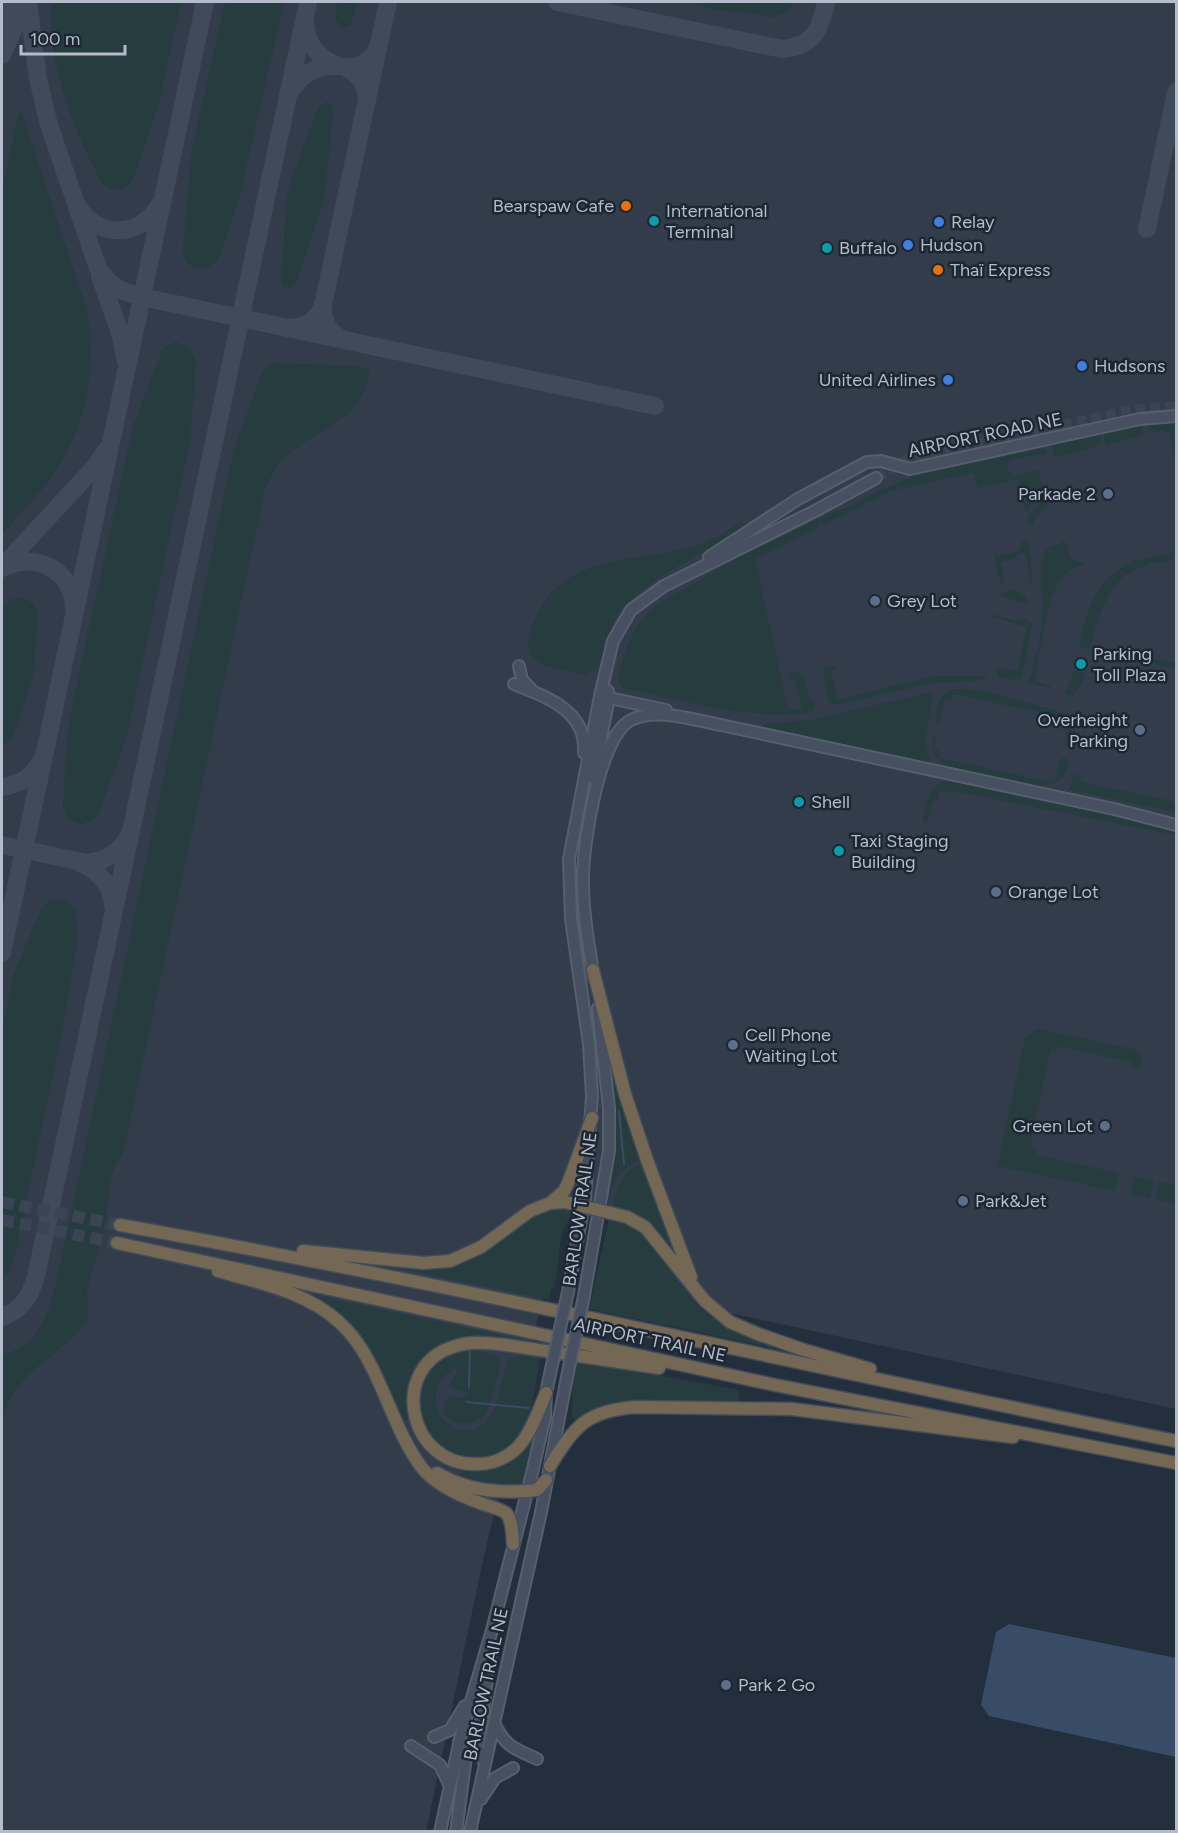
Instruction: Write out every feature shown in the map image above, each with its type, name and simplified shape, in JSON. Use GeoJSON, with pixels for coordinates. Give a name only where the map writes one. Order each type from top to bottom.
{"type":"FeatureCollection","features":[{"type":"Feature","properties":{"kind":"highway"},"geometry":{"type":"LineString","coordinates":[[593,970],[625,1094],[647,1160],[696,1289]]}},
{"type":"Feature","properties":{"kind":"highway"},"geometry":{"type":"LineString","coordinates":[[550,1203],[564,1191],[568,1183],[592,1118]]}},
{"type":"Feature","properties":{"kind":"highway"},"geometry":{"type":"LineString","coordinates":[[273,1252],[283,1249],[423,1263],[450,1261],[481,1247],[530,1211],[550,1203],[565,1202],[627,1217],[645,1227],[705,1301],[720,1315],[758,1334],[804,1350],[973,1399]]}},
{"type":"Feature","properties":{"kind":"highway","name":"AIRPORT TRAIL NE"},"geometry":{"type":"LineString","coordinates":[[120,1226],[273,1252],[1176,1440]]}},
{"type":"Feature","properties":{"kind":"highway","name":"AIRPORT TRAIL NE"},"geometry":{"type":"LineString","coordinates":[[117,1243],[776,1385],[1176,1463]]}},
{"type":"Feature","properties":{"kind":"highway"},"geometry":{"type":"LineString","coordinates":[[145,1249],[291,1294],[323,1309],[338,1320],[360,1344],[397,1428],[423,1469],[444,1486],[467,1499],[505,1513],[512,1524],[513,1544]]}},
{"type":"Feature","properties":{"kind":"highway"},"geometry":{"type":"LineString","coordinates":[[546,1393],[529,1432],[521,1444],[501,1459],[486,1464],[469,1465],[443,1457],[425,1440],[417,1429],[414,1418],[413,1394],[425,1367],[444,1350],[470,1343],[506,1345],[776,1385]]}},
{"type":"Feature","properties":{"kind":"highway"},"geometry":{"type":"LineString","coordinates":[[550,1466],[579,1425],[599,1413],[635,1407],[792,1409],[987,1435],[1080,1443]]}},
{"type":"Feature","properties":{"kind":"highway"},"geometry":{"type":"LineString","coordinates":[[415,1456],[443,1477],[468,1487],[493,1491],[528,1491],[537,1490],[546,1480]]}},
{"type":"Feature","properties":{"kind":"main road","name":"AIRPORT ROAD NE"},"geometry":{"type":"LineString","coordinates":[[604,694],[611,649],[624,619],[631,610],[650,594],[798,499],[867,462],[881,461],[910,469],[1140,419],[1176,416]]}},
{"type":"Feature","properties":{"kind":"main road","name":"AIRPORT ROAD NE"},"geometry":{"type":"LineString","coordinates":[[687,572],[815,511],[876,478]]}},
{"type":"Feature","properties":{"kind":"main road"},"geometry":{"type":"LineString","coordinates":[[519,666],[519,674],[526,685],[568,710],[580,728],[584,748],[581,789]]}},
{"type":"Feature","properties":{"kind":"main road"},"geometry":{"type":"LineString","coordinates":[[514,684],[545,697]]}},
{"type":"Feature","properties":{"kind":"main road"},"geometry":{"type":"LineString","coordinates":[[593,801],[604,694],[721,725],[1103,807],[1176,825]]}},
{"type":"Feature","properties":{"kind":"main road","name":"BARLOW TRAIL NE"},"geometry":{"type":"LineString","coordinates":[[440,1832],[459,1742],[492,1630],[528,1491],[545,1417],[546,1393],[584,1207],[592,1118],[589,1044],[571,919],[568,877],[581,789],[604,694]]}},
{"type":"Feature","properties":{"kind":"main road","name":"BARLOW TRAIL NE"},"geometry":{"type":"LineString","coordinates":[[470,1832],[541,1512],[584,1296],[609,1151],[609,1108],[604,1054],[583,884],[584,858],[593,801],[612,742],[618,730],[626,722],[643,715],[656,714],[721,725]]}},
{"type":"Feature","properties":{"kind":"main road"},"geometry":{"type":"LineString","coordinates":[[485,1762],[479,1755],[478,1746],[492,1630]]}},
{"type":"Feature","properties":{"kind":"main road"},"geometry":{"type":"LineString","coordinates":[[434,1737],[450,1730],[472,1693]]}},
{"type":"Feature","properties":{"kind":"main road"},"geometry":{"type":"LineString","coordinates":[[494,1723],[502,1740],[537,1759]]}},
{"type":"Feature","properties":{"kind":"main road"},"geometry":{"type":"LineString","coordinates":[[456,1832],[466,1757],[459,1742]]}},
{"type":"Feature","properties":{"kind":"main road"},"geometry":{"type":"LineString","coordinates":[[411,1746],[440,1765],[449,1786]]}},
{"type":"Feature","properties":{"kind":"main road"},"geometry":{"type":"LineString","coordinates":[[475,1810],[489,1785],[501,1773],[513,1768]]}},
{"type":"Feature","properties":{"kind":"shaded area"},"geometry":{"type":"Polygon","coordinates":[[[2,2],[1176,2],[1176,1409],[702,1307],[649,1267],[629,1220],[563,1206],[479,1579],[426,1831],[2,1832],[2,2]]]}},
{"type":"Feature","properties":{"kind":"green space"},"geometry":{"type":"Polygon","coordinates":[[[53,2],[181,2],[158,107],[133,180],[127,187],[115,190],[103,184],[73,121],[57,70],[51,22],[53,2]]]}},
{"type":"Feature","properties":{"kind":"green space"},"geometry":{"type":"Polygon","coordinates":[[[225,2],[284,2],[239,199],[216,262],[197,270],[186,262],[183,251],[192,150],[225,2]]]}},
{"type":"Feature","properties":{"kind":"green space"},"geometry":{"type":"Polygon","coordinates":[[[337,2],[358,2],[349,26],[341,27],[336,20],[337,2]]]}},
{"type":"Feature","properties":{"kind":"green space"},"geometry":{"type":"Polygon","coordinates":[[[691,2],[795,2],[786,12],[774,17],[712,9],[691,2]]]}},
{"type":"Feature","properties":{"kind":"green space"},"geometry":{"type":"Polygon","coordinates":[[[327,102],[330,103],[333,111],[326,183],[321,209],[296,283],[289,289],[283,286],[281,280],[290,183],[318,107],[327,102]]]}},
{"type":"Feature","properties":{"kind":"green space"},"geometry":{"type":"Polygon","coordinates":[[[21,111],[88,314],[90,354],[83,411],[69,448],[46,484],[2,534],[2,192],[21,111]]]}},
{"type":"Feature","properties":{"kind":"green space"},"geometry":{"type":"Polygon","coordinates":[[[176,342],[189,347],[196,359],[190,443],[126,739],[98,815],[81,824],[69,818],[63,806],[68,729],[133,427],[161,353],[165,347],[176,342]]]}},
{"type":"Feature","properties":{"kind":"green space"},"geometry":{"type":"Polygon","coordinates":[[[272,363],[353,366],[369,369],[366,386],[359,400],[349,412],[282,460],[265,489],[123,1154],[110,1180],[104,1227],[87,1291],[88,1320],[17,1388],[2,1419],[2,1355],[26,1344],[34,1336],[46,1316],[57,1280],[234,449],[263,370],[272,363]]]}},
{"type":"Feature","properties":{"kind":"green space"},"geometry":{"type":"Polygon","coordinates":[[[1176,423],[1176,455],[1170,433],[1149,432],[1148,425],[1176,423]]]}},
{"type":"Feature","properties":{"kind":"green space"},"geometry":{"type":"Polygon","coordinates":[[[1142,426],[1143,435],[1106,445],[1104,434],[1142,426]]]}},
{"type":"Feature","properties":{"kind":"green space"},"geometry":{"type":"Polygon","coordinates":[[[1100,435],[1102,443],[1099,445],[1072,454],[1054,456],[1052,445],[1100,435]]]}},
{"type":"Feature","properties":{"kind":"green space"},"geometry":{"type":"Polygon","coordinates":[[[1045,448],[1046,454],[1021,458],[1007,464],[1009,473],[1013,476],[1038,470],[1043,492],[1026,511],[1018,479],[978,488],[974,473],[893,490],[823,525],[820,518],[914,476],[1045,448]]]}},
{"type":"Feature","properties":{"kind":"green space"},"geometry":{"type":"Polygon","coordinates":[[[1046,497],[1047,507],[1036,516],[1032,525],[1028,524],[1027,518],[1046,497]]]}},
{"type":"Feature","properties":{"kind":"green space"},"geometry":{"type":"Polygon","coordinates":[[[818,519],[821,526],[755,559],[788,710],[802,709],[795,679],[790,680],[790,674],[798,672],[804,676],[808,696],[815,704],[810,712],[763,714],[740,712],[624,688],[618,680],[626,648],[641,621],[657,605],[736,559],[818,519]]]}},
{"type":"Feature","properties":{"kind":"green space"},"geometry":{"type":"Polygon","coordinates":[[[741,522],[750,523],[733,536],[678,566],[628,602],[613,623],[595,672],[592,670],[585,675],[554,669],[537,661],[531,654],[530,633],[542,606],[558,586],[578,573],[625,559],[676,551],[701,544],[741,522]]]}},
{"type":"Feature","properties":{"kind":"green space"},"geometry":{"type":"Polygon","coordinates":[[[1022,541],[1029,542],[1033,591],[1025,553],[1017,554],[1017,558],[1001,562],[1004,585],[1001,585],[994,556],[1019,551],[1022,541]]]}},
{"type":"Feature","properties":{"kind":"green space"},"geometry":{"type":"Polygon","coordinates":[[[1065,541],[1073,559],[1085,563],[1068,572],[1055,588],[1048,609],[1040,652],[1038,652],[1043,611],[1041,566],[1046,549],[1065,541]]]}},
{"type":"Feature","properties":{"kind":"green space"},"geometry":{"type":"Polygon","coordinates":[[[1176,552],[1172,560],[1151,563],[1125,575],[1119,569],[1135,561],[1176,552]]]}},
{"type":"Feature","properties":{"kind":"green space"},"geometry":{"type":"Polygon","coordinates":[[[1118,570],[1124,576],[1111,592],[1101,610],[1090,650],[1079,647],[1087,615],[1096,595],[1118,570]]]}},
{"type":"Feature","properties":{"kind":"green space"},"geometry":{"type":"Polygon","coordinates":[[[1016,590],[1026,597],[1027,604],[996,594],[1016,590]]]}},
{"type":"Feature","properties":{"kind":"green space"},"geometry":{"type":"Polygon","coordinates":[[[20,598],[33,603],[38,614],[33,676],[14,734],[2,745],[2,607],[13,599],[20,598]]]}},
{"type":"Feature","properties":{"kind":"green space"},"geometry":{"type":"Polygon","coordinates":[[[992,614],[1014,621],[1024,619],[1032,623],[1023,673],[1019,680],[997,677],[997,668],[1018,671],[1027,627],[992,616],[992,614]]]}},
{"type":"Feature","properties":{"kind":"green space"},"geometry":{"type":"Polygon","coordinates":[[[1036,653],[1039,653],[1035,682],[1051,686],[1049,688],[1027,682],[1036,653]]]}},
{"type":"Feature","properties":{"kind":"green space"},"geometry":{"type":"Polygon","coordinates":[[[1134,656],[1176,663],[1176,671],[1174,668],[1131,659],[1134,656]]]}},
{"type":"Feature","properties":{"kind":"green space"},"geometry":{"type":"Polygon","coordinates":[[[834,665],[837,669],[831,671],[838,700],[937,676],[988,676],[983,680],[932,683],[835,705],[829,702],[823,671],[826,666],[834,665]]]}},
{"type":"Feature","properties":{"kind":"green space"},"geometry":{"type":"Polygon","coordinates":[[[1074,671],[1085,673],[1081,685],[1072,696],[1065,693],[1074,671]]]}},
{"type":"Feature","properties":{"kind":"green space"},"geometry":{"type":"Polygon","coordinates":[[[953,689],[980,690],[1061,712],[1072,721],[1073,743],[1069,746],[1065,745],[1067,729],[1062,722],[1063,717],[953,694],[951,700],[945,699],[940,723],[936,723],[937,708],[941,698],[953,689]]]}},
{"type":"Feature","properties":{"kind":"green space"},"geometry":{"type":"Polygon","coordinates":[[[932,692],[925,743],[930,760],[927,762],[763,728],[763,724],[812,720],[932,692]]]}},
{"type":"Feature","properties":{"kind":"green space"},"geometry":{"type":"Polygon","coordinates":[[[934,734],[937,735],[934,749],[940,750],[939,758],[1054,783],[1041,786],[949,767],[934,754],[932,744],[934,734]]]}},
{"type":"Feature","properties":{"kind":"green space"},"geometry":{"type":"Polygon","coordinates":[[[1061,758],[1067,758],[1065,774],[1055,782],[1061,758]]]}},
{"type":"Feature","properties":{"kind":"green space"},"geometry":{"type":"Polygon","coordinates":[[[1074,775],[1081,776],[1080,782],[1176,802],[1176,812],[1069,790],[1074,775]]]}},
{"type":"Feature","properties":{"kind":"green space"},"geometry":{"type":"Polygon","coordinates":[[[944,781],[1166,827],[1176,830],[1176,835],[950,790],[940,792],[937,802],[932,801],[927,823],[923,822],[926,804],[931,793],[938,784],[944,781]]]}},
{"type":"Feature","properties":{"kind":"green space"},"geometry":{"type":"Polygon","coordinates":[[[54,899],[67,901],[76,911],[77,945],[64,1021],[16,1250],[2,1282],[2,1030],[13,976],[38,915],[47,902],[54,899]]]}},
{"type":"Feature","properties":{"kind":"green space"},"geometry":{"type":"Polygon","coordinates":[[[1038,1029],[1136,1050],[1141,1054],[1140,1069],[1132,1067],[1132,1062],[1058,1046],[1057,1051],[1050,1050],[1030,1146],[1036,1148],[1034,1155],[1119,1173],[1115,1191],[998,1164],[1025,1038],[1038,1029]]]}},
{"type":"Feature","properties":{"kind":"green space"},"geometry":{"type":"Polygon","coordinates":[[[607,1048],[641,1160],[620,1173],[612,1186],[607,1205],[605,1204],[611,1146],[611,1106],[607,1048]]]}},
{"type":"Feature","properties":{"kind":"green space"},"geometry":{"type":"Polygon","coordinates":[[[641,1164],[644,1165],[673,1249],[669,1250],[643,1218],[613,1205],[625,1175],[641,1164]]]}},
{"type":"Feature","properties":{"kind":"green space"},"geometry":{"type":"Polygon","coordinates":[[[1135,1177],[1154,1181],[1150,1198],[1131,1194],[1135,1177]]]}},
{"type":"Feature","properties":{"kind":"green space"},"geometry":{"type":"Polygon","coordinates":[[[1160,1182],[1176,1186],[1176,1204],[1156,1199],[1160,1182]]]}},
{"type":"Feature","properties":{"kind":"green space"},"geometry":{"type":"Polygon","coordinates":[[[561,1207],[572,1209],[561,1237],[556,1282],[554,1289],[551,1289],[549,1300],[403,1269],[403,1266],[446,1266],[535,1213],[561,1207]]]}},
{"type":"Feature","properties":{"kind":"green space"},"geometry":{"type":"Polygon","coordinates":[[[609,1219],[628,1224],[641,1233],[704,1311],[729,1327],[774,1344],[773,1348],[589,1309],[609,1219]]]}},
{"type":"Feature","properties":{"kind":"green space"},"geometry":{"type":"Polygon","coordinates":[[[308,1294],[529,1341],[528,1344],[496,1338],[472,1337],[450,1342],[437,1348],[418,1366],[412,1378],[408,1391],[408,1419],[400,1422],[372,1353],[364,1341],[344,1319],[308,1297],[308,1294]]]}},
{"type":"Feature","properties":{"kind":"green space"},"geometry":{"type":"Polygon","coordinates":[[[472,1349],[495,1356],[500,1365],[492,1398],[484,1415],[478,1420],[462,1423],[455,1422],[444,1413],[447,1399],[451,1396],[463,1398],[467,1395],[467,1393],[450,1387],[449,1384],[457,1372],[455,1368],[441,1380],[436,1393],[437,1407],[443,1419],[453,1427],[465,1431],[478,1428],[490,1417],[509,1360],[527,1353],[541,1355],[532,1403],[522,1430],[515,1440],[497,1454],[475,1458],[453,1454],[434,1442],[423,1425],[418,1410],[418,1396],[423,1382],[431,1371],[456,1353],[472,1349]]]}},
{"type":"Feature","properties":{"kind":"green space"},"geometry":{"type":"Polygon","coordinates":[[[578,1360],[739,1390],[738,1404],[677,1401],[630,1402],[591,1411],[576,1420],[572,1417],[573,1381],[578,1360]]]}},
{"type":"Feature","properties":{"kind":"green space"},"geometry":{"type":"Polygon","coordinates":[[[530,1437],[533,1439],[523,1486],[492,1486],[459,1480],[462,1470],[477,1471],[509,1465],[530,1437]]]}},
{"type":"Feature","properties":{"kind":"water"},"geometry":{"type":"Polygon","coordinates":[[[1009,1624],[1176,1658],[1176,1757],[989,1716],[981,1705],[996,1632],[1009,1624]]]}},
{"type":"Feature","properties":{"kind":"waterway"},"geometry":{"type":"LineString","coordinates":[[619,1111],[624,1164]]}},
{"type":"Feature","properties":{"kind":"waterway"},"geometry":{"type":"LineString","coordinates":[[469,1388],[470,1350]]}},
{"type":"Feature","properties":{"kind":"waterway"},"geometry":{"type":"LineString","coordinates":[[467,1402],[529,1408]]}},
{"type":"Feature","properties":{"kind":"taxiway"},"geometry":{"type":"LineString","coordinates":[[2,55],[26,2]]}},
{"type":"Feature","properties":{"kind":"taxiway"},"geometry":{"type":"LineString","coordinates":[[28,2],[38,79],[49,125],[98,268],[117,287],[142,297],[655,406]]}},
{"type":"Feature","properties":{"kind":"taxiway"},"geometry":{"type":"LineString","coordinates":[[2,953],[205,2]]}},
{"type":"Feature","properties":{"kind":"taxiway"},"geometry":{"type":"LineString","coordinates":[[2,1317],[15,1311],[24,1302],[36,1276],[308,2]]}},
{"type":"Feature","properties":{"kind":"taxiway"},"geometry":{"type":"LineString","coordinates":[[323,305],[388,2]]}},
{"type":"Feature","properties":{"kind":"taxiway"},"geometry":{"type":"LineString","coordinates":[[557,2],[782,49],[802,44],[814,35],[826,2]]}},
{"type":"Feature","properties":{"kind":"taxiway"},"geometry":{"type":"LineString","coordinates":[[290,92],[305,75],[324,67],[339,66],[325,59],[315,50],[308,37],[305,22]]}},
{"type":"Feature","properties":{"kind":"taxiway"},"geometry":{"type":"LineString","coordinates":[[367,99],[360,79],[344,67],[355,67],[364,63],[378,48]]}},
{"type":"Feature","properties":{"kind":"taxiway"},"geometry":{"type":"LineString","coordinates":[[1147,229],[1176,92]]}},
{"type":"Feature","properties":{"kind":"taxiway"},"geometry":{"type":"LineString","coordinates":[[78,207],[97,225],[120,230],[142,223],[160,204]]}},
{"type":"Feature","properties":{"kind":"taxiway"},"geometry":{"type":"LineString","coordinates":[[100,276],[121,336],[125,358]]}},
{"type":"Feature","properties":{"kind":"taxiway"},"geometry":{"type":"LineString","coordinates":[[290,328],[311,322],[323,305],[327,325],[342,339]]}},
{"type":"Feature","properties":{"kind":"taxiway"},"geometry":{"type":"LineString","coordinates":[[2,567],[94,468],[106,450]]}},
{"type":"Feature","properties":{"kind":"taxiway"},"geometry":{"type":"LineString","coordinates":[[3,568],[15,563],[28,562],[50,567],[67,583],[74,607]]}},
{"type":"Feature","properties":{"kind":"taxiway"},"geometry":{"type":"LineString","coordinates":[[2,787],[25,779],[42,759]]}},
{"type":"Feature","properties":{"kind":"taxiway"},"geometry":{"type":"LineString","coordinates":[[2,845],[87,863],[111,855],[128,837]]}},
{"type":"Feature","properties":{"kind":"taxiway"},"geometry":{"type":"LineString","coordinates":[[79,862],[92,869],[106,884],[110,890],[113,905]]}},
{"type":"Feature","properties":{"kind":"runway"},"geometry":{"type":"LineString","coordinates":[[2,12],[4,2]]}},
{"type":"Feature","properties":{"kind":"tunnel"},"geometry":{"type":"LineString","coordinates":[[876,478],[905,460],[918,456],[1132,410],[1176,406]]}},
{"type":"Feature","properties":{"kind":"tunnel"},"geometry":{"type":"LineString","coordinates":[[2,1202],[120,1225]]}},
{"type":"Feature","properties":{"kind":"tunnel"},"geometry":{"type":"LineString","coordinates":[[2,1220],[117,1243]]}},
{"type":"Feature","properties":{"kind":"place","name":"Bearspaw Cafe"},"geometry":{"type":"Point","coordinates":[626,206]}},
{"type":"Feature","properties":{"kind":"place","name":"International Terminal"},"geometry":{"type":"Point","coordinates":[654,221]}},
{"type":"Feature","properties":{"kind":"place","name":"Relay"},"geometry":{"type":"Point","coordinates":[939,222]}},
{"type":"Feature","properties":{"kind":"place","name":"Hudson"},"geometry":{"type":"Point","coordinates":[908,245]}},
{"type":"Feature","properties":{"kind":"place","name":"Buffalo"},"geometry":{"type":"Point","coordinates":[827,248]}},
{"type":"Feature","properties":{"kind":"place","name":"Thaï Express"},"geometry":{"type":"Point","coordinates":[938,270]}},
{"type":"Feature","properties":{"kind":"place","name":"Hudsons"},"geometry":{"type":"Point","coordinates":[1082,366]}},
{"type":"Feature","properties":{"kind":"place","name":"United Airlines"},"geometry":{"type":"Point","coordinates":[948,380]}},
{"type":"Feature","properties":{"kind":"place","name":"Parkade 2"},"geometry":{"type":"Point","coordinates":[1108,494]}},
{"type":"Feature","properties":{"kind":"place","name":"Grey Lot"},"geometry":{"type":"Point","coordinates":[875,601]}},
{"type":"Feature","properties":{"kind":"place","name":"Parking Toll Plaza"},"geometry":{"type":"Point","coordinates":[1081,664]}},
{"type":"Feature","properties":{"kind":"place","name":"Overheight Parking"},"geometry":{"type":"Point","coordinates":[1140,730]}},
{"type":"Feature","properties":{"kind":"place","name":"Shell"},"geometry":{"type":"Point","coordinates":[799,802]}},
{"type":"Feature","properties":{"kind":"place","name":"Taxi Staging Building"},"geometry":{"type":"Point","coordinates":[839,851]}},
{"type":"Feature","properties":{"kind":"place","name":"Orange Lot"},"geometry":{"type":"Point","coordinates":[996,892]}},
{"type":"Feature","properties":{"kind":"place","name":"Cell Phone Waiting Lot"},"geometry":{"type":"Point","coordinates":[733,1045]}},
{"type":"Feature","properties":{"kind":"place","name":"Green Lot"},"geometry":{"type":"Point","coordinates":[1105,1126]}},
{"type":"Feature","properties":{"kind":"place","name":"Park&Jet"},"geometry":{"type":"Point","coordinates":[963,1201]}},
{"type":"Feature","properties":{"kind":"place","name":"Park 2 Go"},"geometry":{"type":"Point","coordinates":[726,1685]}}]}
